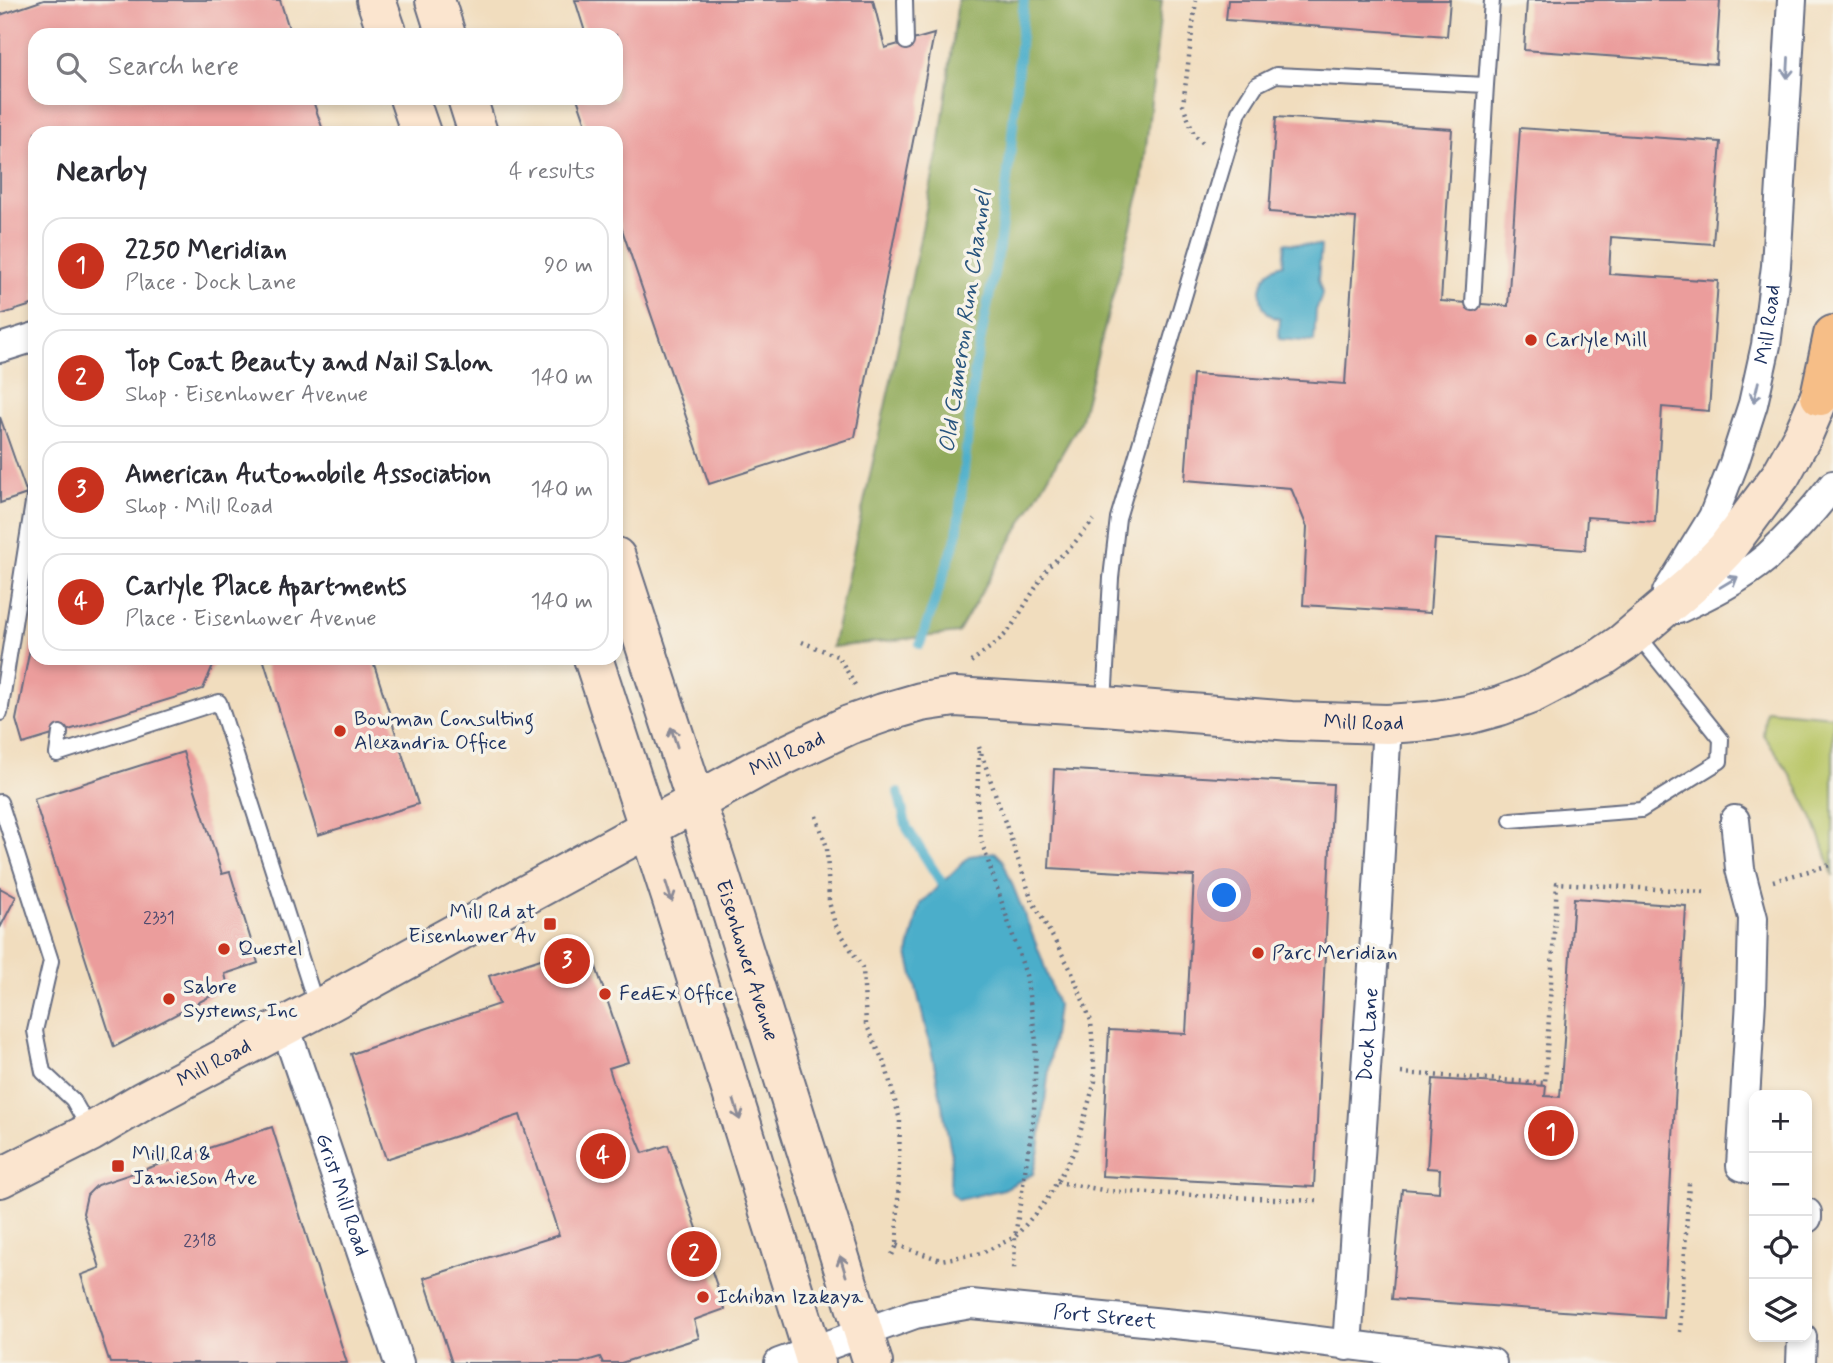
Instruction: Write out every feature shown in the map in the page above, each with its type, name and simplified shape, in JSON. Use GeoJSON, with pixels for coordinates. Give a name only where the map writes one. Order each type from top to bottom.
{"type":"FeatureCollection","features":[{"type":"Feature","properties":{"kind":"highway"},"geometry":{"type":"LineString","coordinates":[[1826,385],[1833,335]]}},
{"type":"Feature","properties":{"kind":"main road"},"geometry":{"type":"LineString","coordinates":[[376,0],[386,28]]}},
{"type":"Feature","properties":{"kind":"main road"},"geometry":{"type":"LineString","coordinates":[[435,0],[444,28]]}},
{"type":"Feature","properties":{"kind":"main road"},"geometry":{"type":"LineString","coordinates":[[412,105],[419,126]]}},
{"type":"Feature","properties":{"kind":"main road"},"geometry":{"type":"LineString","coordinates":[[469,105],[476,126]]}},
{"type":"Feature","properties":{"kind":"main road","name":"Mill Road"},"geometry":{"type":"LineString","coordinates":[[0,1178],[91,1132],[143,1101],[301,1018],[758,768],[839,729],[883,713],[921,702],[955,697],[1291,721],[1387,724],[1467,715],[1534,693],[1601,658],[1642,628],[1691,585],[1726,549],[1781,475],[1826,385]]}},
{"type":"Feature","properties":{"kind":"main road","name":"Eisenhower Avenue"},"geometry":{"type":"LineString","coordinates":[[623,579],[869,1347]]}},
{"type":"Feature","properties":{"kind":"main road"},"geometry":{"type":"LineString","coordinates":[[595,665],[649,827],[803,1359]]}},
{"type":"Feature","properties":{"kind":"street","name":"Mill Road"},"geometry":{"type":"LineString","coordinates":[[1642,628],[1687,563],[1713,517],[1753,404],[1766,345],[1776,266],[1792,0]]}},
{"type":"Feature","properties":{"kind":"street"},"geometry":{"type":"LineString","coordinates":[[0,348],[28,339]]}},
{"type":"Feature","properties":{"kind":"street","name":"Mill Road"},"geometry":{"type":"LineString","coordinates":[[1642,628],[1705,596],[1765,558],[1810,514],[1833,485]]}},
{"type":"Feature","properties":{"kind":"street","name":"Dock Lane"},"geometry":{"type":"LineString","coordinates":[[1348,1346],[1387,724]]}},
{"type":"Feature","properties":{"kind":"street"},"geometry":{"type":"LineString","coordinates":[[1735,820],[1740,869],[1753,918],[1741,1166],[1749,1168]]}},
{"type":"Feature","properties":{"kind":"street","name":"Grist Mill Road"},"geometry":{"type":"LineString","coordinates":[[301,1018],[398,1363]]}},
{"type":"Feature","properties":{"kind":"street","name":"Port Street"},"geometry":{"type":"LineString","coordinates":[[803,1359],[869,1347],[915,1314],[971,1304],[1215,1328],[1492,1363]]}},
{"type":"Feature","properties":{"kind":"street"},"geometry":{"type":"LineString","coordinates":[[1801,1363],[1802,1342]]}},
{"type":"Feature","properties":{"kind":"lane"},"geometry":{"type":"LineString","coordinates":[[905,0],[906,42]]}},
{"type":"Feature","properties":{"kind":"lane"},"geometry":{"type":"LineString","coordinates":[[1473,303],[1493,0]]}},
{"type":"Feature","properties":{"kind":"lane"},"geometry":{"type":"LineString","coordinates":[[1104,706],[1111,578],[1118,518],[1239,112],[1256,85],[1276,75],[1486,85]]}},
{"type":"Feature","properties":{"kind":"lane"},"geometry":{"type":"LineString","coordinates":[[0,713],[28,535]]}},
{"type":"Feature","properties":{"kind":"lane"},"geometry":{"type":"LineString","coordinates":[[1511,820],[1642,810],[1720,761],[1721,739],[1642,628]]}},
{"type":"Feature","properties":{"kind":"lane"},"geometry":{"type":"LineString","coordinates":[[60,733],[57,754],[219,702],[301,1018]]}},
{"type":"Feature","properties":{"kind":"lane"},"geometry":{"type":"LineString","coordinates":[[0,802],[51,961],[34,1031],[43,1072],[73,1100],[91,1132]]}},
{"type":"Feature","properties":{"kind":"path"},"geometry":{"type":"LineString","coordinates":[[1196,0],[1183,104],[1194,134],[1209,149]]}},
{"type":"Feature","properties":{"kind":"path"},"geometry":{"type":"LineString","coordinates":[[965,665],[1011,628],[1049,566],[1070,548],[1097,516]]}},
{"type":"Feature","properties":{"kind":"path"},"geometry":{"type":"LineString","coordinates":[[802,642],[839,657],[855,685]]}},
{"type":"Feature","properties":{"kind":"path"},"geometry":{"type":"LineString","coordinates":[[897,1245],[942,1260],[982,1253],[1015,1237],[1046,1201],[1075,1150],[1096,1081],[1091,1021],[1071,970],[1032,900],[979,747],[977,800],[981,840],[1026,975],[1036,1041],[1034,1113],[1017,1216],[1015,1237],[1014,1273]]}},
{"type":"Feature","properties":{"kind":"path"},"geometry":{"type":"LineString","coordinates":[[816,816],[827,847],[829,902],[835,924],[863,969],[866,1024],[886,1067],[900,1120],[897,1245],[890,1259]]}},
{"type":"Feature","properties":{"kind":"path"},"geometry":{"type":"LineString","coordinates":[[1769,882],[1830,864]]}},
{"type":"Feature","properties":{"kind":"path"},"geometry":{"type":"LineString","coordinates":[[1401,1073],[1545,1083],[1557,883],[1706,892]]}},
{"type":"Feature","properties":{"kind":"path"},"geometry":{"type":"LineString","coordinates":[[1057,1182],[1109,1192],[1317,1201]]}},
{"type":"Feature","properties":{"kind":"path"},"geometry":{"type":"LineString","coordinates":[[1680,1332],[1689,1183]]}},
{"type":"Feature","properties":{"kind":"green space"},"geometry":{"type":"Polygon","coordinates":[[[958,0],[1162,0],[1142,184],[1080,422],[958,633],[832,647],[940,141],[958,0]]]}},
{"type":"Feature","properties":{"kind":"green space"},"geometry":{"type":"Polygon","coordinates":[[[1766,710],[1833,716],[1833,876],[1821,838],[1805,802],[1763,735],[1766,710]]]}},
{"type":"Feature","properties":{"kind":"water"},"geometry":{"type":"Polygon","coordinates":[[[1285,243],[1321,246],[1318,280],[1322,292],[1316,310],[1314,342],[1279,339],[1280,319],[1265,309],[1262,301],[1261,292],[1267,274],[1283,264],[1285,243]]]}},
{"type":"Feature","properties":{"kind":"water"},"geometry":{"type":"Polygon","coordinates":[[[994,852],[1003,861],[1042,959],[1057,1005],[1039,1149],[1033,1174],[1004,1189],[958,1200],[950,1192],[951,1151],[933,1058],[908,954],[920,904],[970,856],[994,852]]]}},
{"type":"Feature","properties":{"kind":"building"},"geometry":{"type":"Polygon","coordinates":[[[44,0],[280,0],[289,28],[28,28],[28,105],[314,105],[322,126],[28,126],[28,306],[0,315],[0,15],[44,0]]]}},
{"type":"Feature","properties":{"kind":"building"},"geometry":{"type":"Polygon","coordinates":[[[575,0],[873,0],[885,48],[934,34],[855,437],[709,484],[623,232],[623,126],[587,126],[579,105],[623,105],[623,28],[584,28],[575,0]]]}},
{"type":"Feature","properties":{"kind":"building"},"geometry":{"type":"Polygon","coordinates":[[[1228,0],[1450,0],[1447,36],[1226,20],[1228,0]]]}},
{"type":"Feature","properties":{"kind":"building"},"geometry":{"type":"Polygon","coordinates":[[[1527,0],[1720,0],[1716,64],[1524,50],[1527,0]]]}},
{"type":"Feature","properties":{"kind":"building","name":"Carlyle Mill"},"geometry":{"type":"Polygon","coordinates":[[[1276,117],[1452,129],[1441,301],[1508,306],[1520,128],[1721,142],[1713,244],[1611,237],[1609,274],[1718,281],[1709,411],[1662,407],[1655,522],[1587,517],[1585,550],[1435,539],[1430,613],[1303,605],[1307,527],[1291,488],[1185,480],[1193,374],[1345,384],[1356,218],[1269,212],[1276,117]]]}},
{"type":"Feature","properties":{"kind":"building"},"geometry":{"type":"Polygon","coordinates":[[[0,417],[27,494],[0,503],[0,417]]]}},
{"type":"Feature","properties":{"kind":"building"},"geometry":{"type":"Polygon","coordinates":[[[28,659],[28,665],[213,665],[203,689],[23,744],[16,720],[28,659]]]}},
{"type":"Feature","properties":{"kind":"building","name":"Bowman Consulting Alexandria Office"},"geometry":{"type":"Polygon","coordinates":[[[265,665],[374,665],[418,804],[318,835],[265,665]]]}},
{"type":"Feature","properties":{"kind":"building"},"geometry":{"type":"Polygon","coordinates":[[[183,752],[222,874],[230,872],[258,963],[225,974],[228,987],[114,1047],[34,799],[183,752]]]}},
{"type":"Feature","properties":{"kind":"building","name":"Parc Meridian"},"geometry":{"type":"Polygon","coordinates":[[[1054,769],[1333,784],[1314,1187],[1102,1176],[1109,1030],[1186,1034],[1194,876],[1049,868],[1054,769]]]}},
{"type":"Feature","properties":{"kind":"building"},"geometry":{"type":"Polygon","coordinates":[[[0,888],[16,897],[0,928],[0,888]]]}},
{"type":"Feature","properties":{"kind":"building"},"geometry":{"type":"Polygon","coordinates":[[[1574,898],[1686,906],[1663,1318],[1392,1299],[1402,1189],[1439,1192],[1440,1169],[1427,1168],[1433,1079],[1546,1086],[1545,1096],[1560,1097],[1574,898]]]}},
{"type":"Feature","properties":{"kind":"building"},"geometry":{"type":"Polygon","coordinates":[[[571,949],[579,973],[596,967],[628,1062],[609,1068],[614,1084],[643,1153],[668,1145],[725,1309],[694,1320],[699,1338],[621,1363],[603,1363],[600,1357],[580,1363],[452,1363],[424,1278],[559,1235],[520,1115],[386,1159],[351,1054],[499,1004],[489,976],[571,949]]]}},
{"type":"Feature","properties":{"kind":"building"},"geometry":{"type":"Polygon","coordinates":[[[272,1127],[347,1363],[110,1363],[81,1275],[100,1268],[83,1213],[87,1195],[97,1185],[272,1127]]]}},
{"type":"Feature","properties":{"kind":"waterway","name":"Old Cameron Run Channel"},"geometry":{"type":"LineString","coordinates":[[920,644],[957,536],[975,368],[999,247],[1024,0]]}},
{"type":"Feature","properties":{"kind":"waterway"},"geometry":{"type":"LineString","coordinates":[[898,792],[907,828],[941,882]]}},
{"type":"Feature","properties":{"kind":"place","name":"Carlyle Mill"},"geometry":{"type":"Point","coordinates":[1531,340]}},
{"type":"Feature","properties":{"kind":"place","name":"Bowman Consulting Alexandria Office"},"geometry":{"type":"Point","coordinates":[340,731]}},
{"type":"Feature","properties":{"kind":"place","name":"Mill Rd at Eisenhower Av"},"geometry":{"type":"Point","coordinates":[550,924]}},
{"type":"Feature","properties":{"kind":"place","name":"Questel"},"geometry":{"type":"Point","coordinates":[224,949]}},
{"type":"Feature","properties":{"kind":"place","name":"Parc Meridian"},"geometry":{"type":"Point","coordinates":[1258,953]}},
{"type":"Feature","properties":{"kind":"place","name":"American Automobile Association"},"geometry":{"type":"Point","coordinates":[567,961]}},
{"type":"Feature","properties":{"kind":"place","name":"FedEx Office"},"geometry":{"type":"Point","coordinates":[605,994]}},
{"type":"Feature","properties":{"kind":"place","name":"Sabre Systems, Inc"},"geometry":{"type":"Point","coordinates":[169,999]}},
{"type":"Feature","properties":{"kind":"place","name":"2250 Meridian"},"geometry":{"type":"Point","coordinates":[1551,1133]}},
{"type":"Feature","properties":{"kind":"place","name":"Carlyle Place Apartments"},"geometry":{"type":"Point","coordinates":[603,1156]}},
{"type":"Feature","properties":{"kind":"place","name":"Mill Rd & Jamieson Ave"},"geometry":{"type":"Point","coordinates":[118,1166]}},
{"type":"Feature","properties":{"kind":"place","name":"Top Coat Beauty and Nail Salon"},"geometry":{"type":"Point","coordinates":[694,1254]}},
{"type":"Feature","properties":{"kind":"place","name":"Ichiban Izakaya"},"geometry":{"type":"Point","coordinates":[703,1297]}}]}
